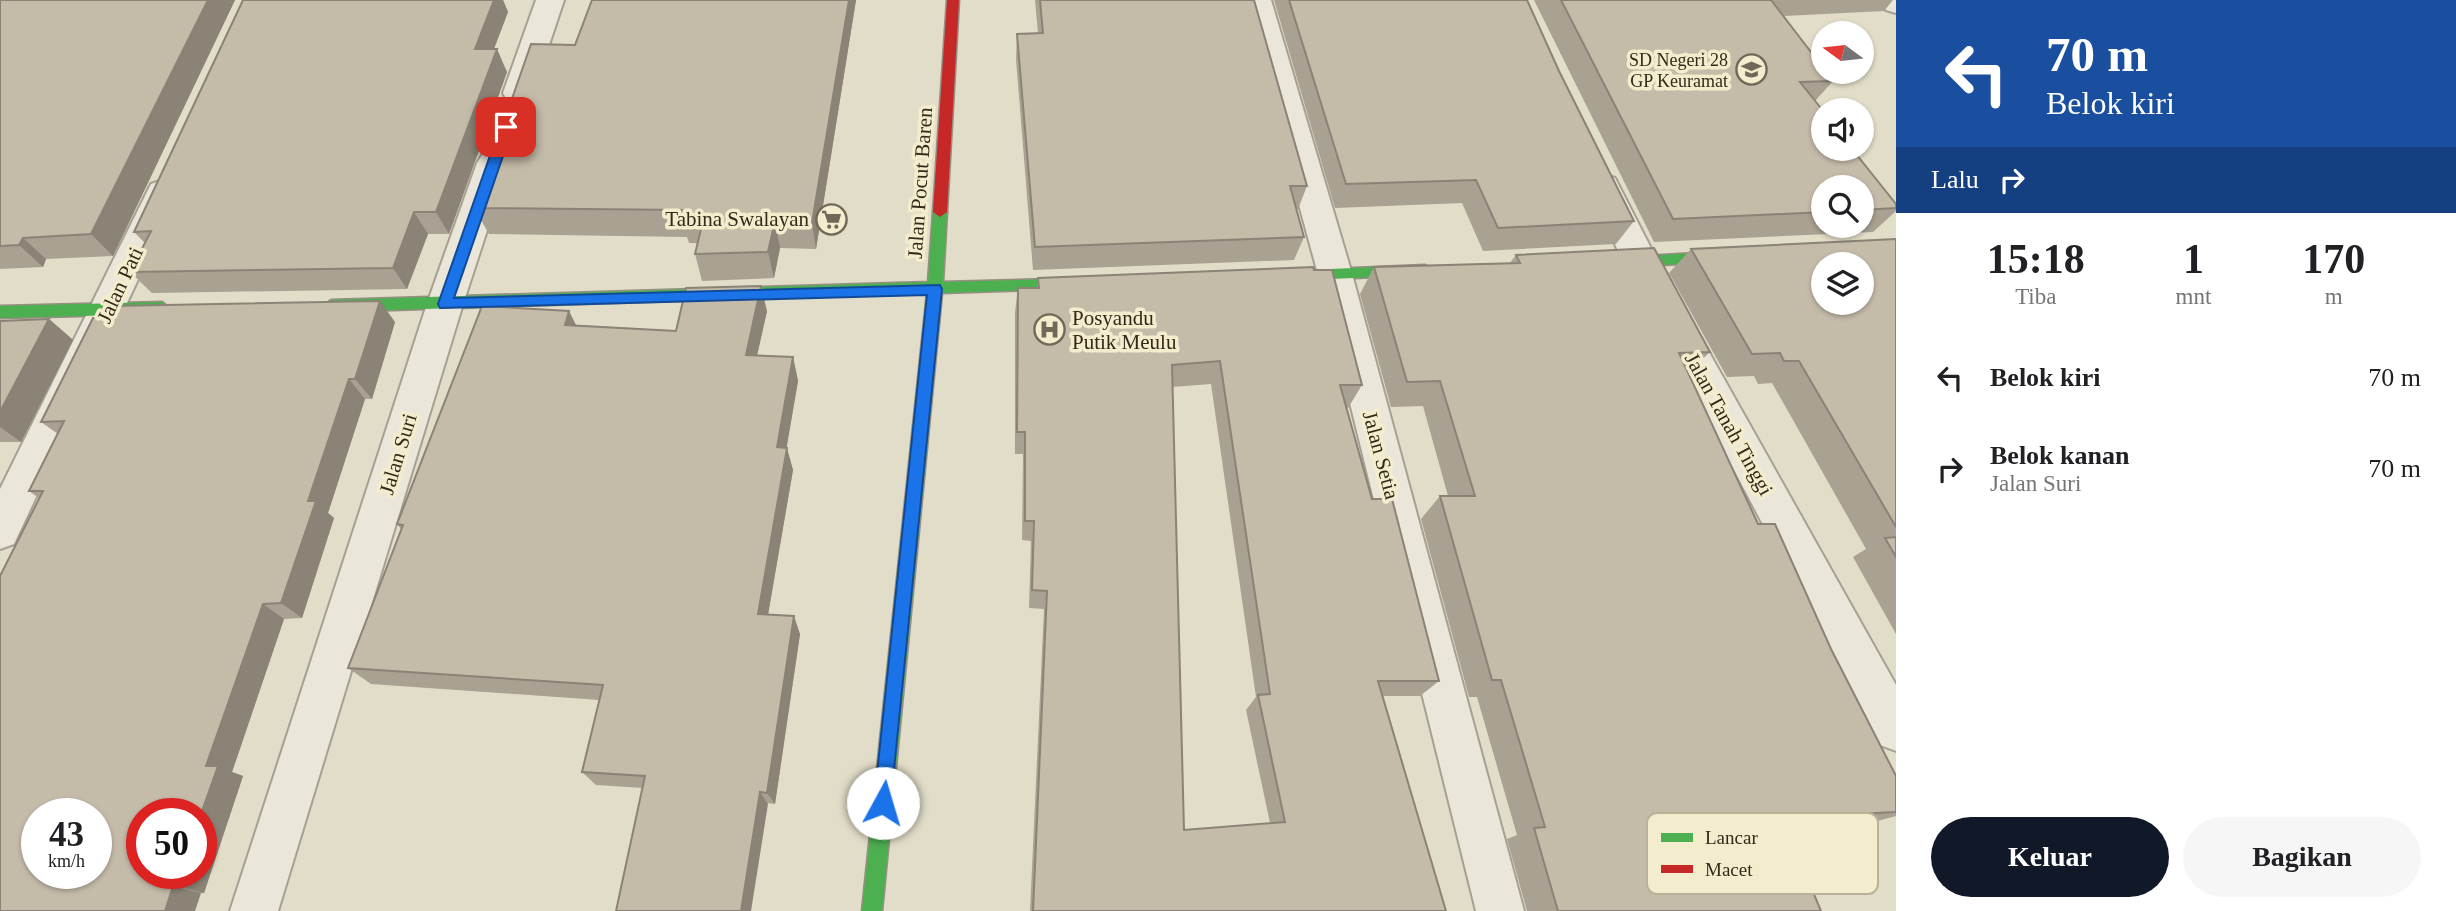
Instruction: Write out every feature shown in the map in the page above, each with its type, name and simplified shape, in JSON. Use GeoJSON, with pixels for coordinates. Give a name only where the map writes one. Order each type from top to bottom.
{"type":"FeatureCollection","features":[{"type":"Feature","properties":{"kind":"street","name":"Jalan Suri"},"geometry":{"type":"LineString","coordinates":[[254,911],[445,304],[550,0]]}},
{"type":"Feature","properties":{"kind":"street","name":"Jalan Pocut Baren"},"geometry":{"type":"LineString","coordinates":[[872,911],[935,289],[953,0]]}},
{"type":"Feature","properties":{"kind":"street","name":"Jalan Setia"},"geometry":{"type":"LineString","coordinates":[[1257,0],[1335,274],[1500,911]]}},
{"type":"Feature","properties":{"kind":"street","name":"Jalan Tanah Tinggi"},"geometry":{"type":"LineString","coordinates":[[1588,155],[1640,261],[1896,729]]}},
{"type":"Feature","properties":{"kind":"street","name":"Jalan Pati"},"geometry":{"type":"LineString","coordinates":[[0,531],[178,161]]}},
{"type":"Feature","properties":{"kind":"street"},"geometry":{"type":"LineString","coordinates":[[1585,264],[1748,255]]}},
{"type":"Feature","properties":{"kind":"street"},"geometry":{"type":"LineString","coordinates":[[1266,276],[1446,269]]}},
{"type":"Feature","properties":{"kind":"street"},"geometry":{"type":"LineString","coordinates":[[319,306],[1100,283]]}},
{"type":"Feature","properties":{"kind":"street"},"geometry":{"type":"LineString","coordinates":[[0,312],[179,308]]}},
{"type":"Feature","properties":{"kind":"building"},"geometry":{"type":"Polygon","coordinates":[[[0,0],[208,0],[91,234],[23,238],[19,245],[0,246],[0,0]]]}},
{"type":"Feature","properties":{"kind":"building"},"geometry":{"type":"Polygon","coordinates":[[[243,0],[494,0],[475,49],[497,49],[436,212],[414,212],[393,268],[130,272],[151,231],[134,232],[243,0]]]}},
{"type":"Feature","properties":{"kind":"building"},"geometry":{"type":"Polygon","coordinates":[[[592,0],[849,0],[812,223],[775,221],[768,252],[695,254],[704,217],[681,216],[683,210],[474,208],[531,44],[575,45],[592,0]]]}},
{"type":"Feature","properties":{"kind":"building"},"geometry":{"type":"Polygon","coordinates":[[[1040,0],[1254,0],[1307,186],[1290,186],[1304,237],[1035,247],[1017,34],[1043,33],[1040,0]]]}},
{"type":"Feature","properties":{"kind":"building"},"geometry":{"type":"Polygon","coordinates":[[[1289,0],[1527,0],[1559,71],[1634,221],[1498,228],[1476,180],[1346,184],[1289,0]]]}},
{"type":"Feature","properties":{"kind":"building"},"geometry":{"type":"Polygon","coordinates":[[[1561,0],[1771,0],[1811,52],[1811,82],[1800,82],[1813,98],[1811,161],[1862,161],[1873,175],[1811,175],[1811,213],[1673,219],[1561,0]]]}},
{"type":"Feature","properties":{"kind":"building"},"geometry":{"type":"Polygon","coordinates":[[[1874,176],[1896,204],[1896,208],[1874,209],[1874,176]]]}},
{"type":"Feature","properties":{"kind":"building"},"geometry":{"type":"Polygon","coordinates":[[[1896,239],[1896,527],[1799,361],[1784,361],[1780,353],[1752,354],[1691,249],[1896,239]]]}},
{"type":"Feature","properties":{"kind":"building"},"geometry":{"type":"Polygon","coordinates":[[[1654,248],[1710,352],[1679,353],[1758,524],[1775,524],[1831,649],[1896,776],[1896,812],[1647,813],[1647,894],[1814,894],[1821,911],[1558,911],[1534,828],[1545,827],[1501,680],[1492,680],[1440,496],[1475,496],[1440,381],[1407,382],[1374,267],[1520,263],[1516,255],[1654,248]]]}},
{"type":"Feature","properties":{"kind":"building"},"geometry":{"type":"Polygon","coordinates":[[[1313,267],[1314,270],[1332,270],[1362,385],[1340,385],[1372,499],[1392,499],[1439,681],[1378,681],[1446,911],[1033,911],[1047,591],[1032,590],[1034,521],[1025,521],[1025,432],[1017,432],[1018,288],[1039,288],[1038,278],[1313,267]],[[1220,361],[1172,365],[1184,830],[1285,822],[1258,695],[1270,694],[1220,361]]]}},
{"type":"Feature","properties":{"kind":"building"},"geometry":{"type":"Polygon","coordinates":[[[761,286],[746,355],[793,357],[777,447],[787,448],[758,614],[794,616],[767,793],[760,792],[741,911],[616,911],[645,776],[582,772],[603,685],[348,668],[403,525],[397,524],[482,306],[569,311],[565,325],[676,331],[686,288],[761,286]]]}},
{"type":"Feature","properties":{"kind":"building"},"geometry":{"type":"Polygon","coordinates":[[[380,301],[355,379],[349,379],[308,501],[316,501],[281,603],[263,604],[206,766],[218,766],[207,798],[126,798],[126,889],[172,889],[165,911],[0,911],[0,576],[43,491],[29,491],[64,421],[41,422],[93,318],[107,318],[113,306],[380,301]]]}},
{"type":"Feature","properties":{"kind":"building"},"geometry":{"type":"Polygon","coordinates":[[[49,319],[0,412],[0,321],[49,319]]]}},
{"type":"Feature","properties":{"kind":"building"},"geometry":{"type":"Polygon","coordinates":[[[1896,537],[1896,557],[1885,538],[1896,537]]]}},
{"type":"Feature","properties":{"kind":"traffic: fast"},"geometry":{"type":"LineString","coordinates":[[872,911],[935,289],[940,212]]}},
{"type":"Feature","properties":{"kind":"traffic: fast"},"geometry":{"type":"LineString","coordinates":[[1608,263],[1733,256]]}},
{"type":"Feature","properties":{"kind":"traffic: fast"},"geometry":{"type":"LineString","coordinates":[[1283,276],[1425,270]]}},
{"type":"Feature","properties":{"kind":"traffic: fast"},"geometry":{"type":"LineString","coordinates":[[331,306],[1089,283]]}},
{"type":"Feature","properties":{"kind":"traffic: fast"},"geometry":{"type":"LineString","coordinates":[[0,312],[162,308]]}},
{"type":"Feature","properties":{"kind":"traffic: jam"},"geometry":{"type":"LineString","coordinates":[[940,212],[953,0]]}},
{"type":"Feature","properties":{"kind":"place","name":"SD Negeri 28 GP Keuramat"},"geometry":{"type":"Point","coordinates":[1751,70]}},
{"type":"Feature","properties":{"kind":"place","name":"Tabina Swalayan"},"geometry":{"type":"Point","coordinates":[832,219]}},
{"type":"Feature","properties":{"kind":"place","name":"Posyandu Putik Meulu"},"geometry":{"type":"Point","coordinates":[1049,330]}},
{"type":"Feature","properties":{"kind":"route"},"geometry":{"type":"LineString","coordinates":[[506,127],[445,304],[935,289],[883,803]]}}]}
